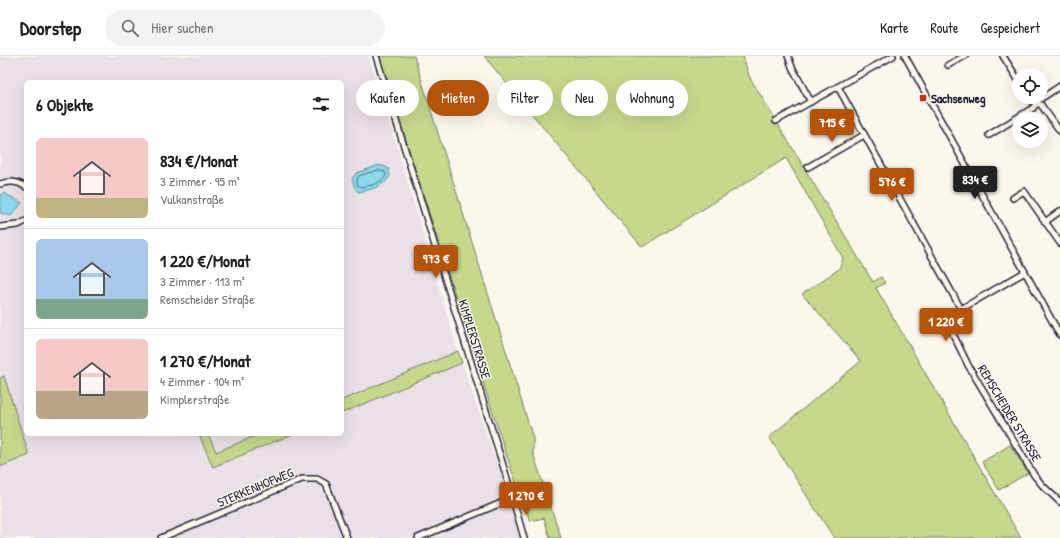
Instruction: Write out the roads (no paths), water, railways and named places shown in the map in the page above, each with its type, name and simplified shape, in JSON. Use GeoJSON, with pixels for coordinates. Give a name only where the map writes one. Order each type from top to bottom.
{"type":"FeatureCollection","features":[{"type":"Feature","properties":{"kind":"street","name":"KIMPLERSTRASSE"},"geometry":{"type":"LineString","coordinates":[[376,56],[513,498],[524,538]]}},
{"type":"Feature","properties":{"kind":"street"},"geometry":{"type":"LineString","coordinates":[[788,56],[792,67],[811,102]]}},
{"type":"Feature","properties":{"kind":"street"},"geometry":{"type":"LineString","coordinates":[[776,121],[893,56]]}},
{"type":"Feature","properties":{"kind":"street"},"geometry":{"type":"LineString","coordinates":[[905,56],[1060,335]]}},
{"type":"Feature","properties":{"kind":"street"},"geometry":{"type":"LineString","coordinates":[[948,66],[965,56]]}},
{"type":"Feature","properties":{"kind":"street"},"geometry":{"type":"LineString","coordinates":[[1002,56],[1012,71]]}},
{"type":"Feature","properties":{"kind":"street"},"geometry":{"type":"LineString","coordinates":[[1048,94],[1060,86]]}},
{"type":"Feature","properties":{"kind":"street"},"geometry":{"type":"LineString","coordinates":[[838,87],[961,308]]}},
{"type":"Feature","properties":{"kind":"street"},"geometry":{"type":"LineString","coordinates":[[990,135],[1033,108],[1035,104]]}},
{"type":"Feature","properties":{"kind":"street"},"geometry":{"type":"LineString","coordinates":[[1038,104],[1041,105],[1060,130]]}},
{"type":"Feature","properties":{"kind":"street"},"geometry":{"type":"LineString","coordinates":[[808,167],[864,135]]}},
{"type":"Feature","properties":{"kind":"street"},"geometry":{"type":"LineString","coordinates":[[0,184],[13,182],[24,186]]}},
{"type":"Feature","properties":{"kind":"street"},"geometry":{"type":"LineString","coordinates":[[1013,198],[1024,191],[1060,243]]}},
{"type":"Feature","properties":{"kind":"street"},"geometry":{"type":"LineString","coordinates":[[1045,222],[1060,211]]}},
{"type":"Feature","properties":{"kind":"street"},"geometry":{"type":"LineString","coordinates":[[0,227],[18,225],[24,222]]}},
{"type":"Feature","properties":{"kind":"street","name":"REMSCHEIDER STRASSE"},"geometry":{"type":"LineString","coordinates":[[1025,272],[961,308],[954,316],[950,324],[950,330],[955,342],[1034,475],[1042,486],[1060,502]]}},
{"type":"Feature","properties":{"kind":"street","name":"STERKENHOFWEG"},"geometry":{"type":"LineString","coordinates":[[161,538],[302,479],[317,479],[326,484],[348,538]]}},
{"type":"Feature","properties":{"kind":"street"},"geometry":{"type":"LineString","coordinates":[[418,538],[513,498]]}},
{"type":"Feature","properties":{"kind":"water"},"geometry":{"type":"Polygon","coordinates":[[[379,165],[388,168],[390,176],[387,180],[376,187],[358,192],[354,186],[352,178],[357,173],[379,165]]]}},
{"type":"Feature","properties":{"kind":"water"},"geometry":{"type":"Polygon","coordinates":[[[4,193],[22,203],[11,216],[0,213],[0,196],[4,193]]]}},
{"type":"Feature","properties":{"kind":"place","name":"Sachsenweg"},"geometry":{"type":"Point","coordinates":[923,98]}}]}
